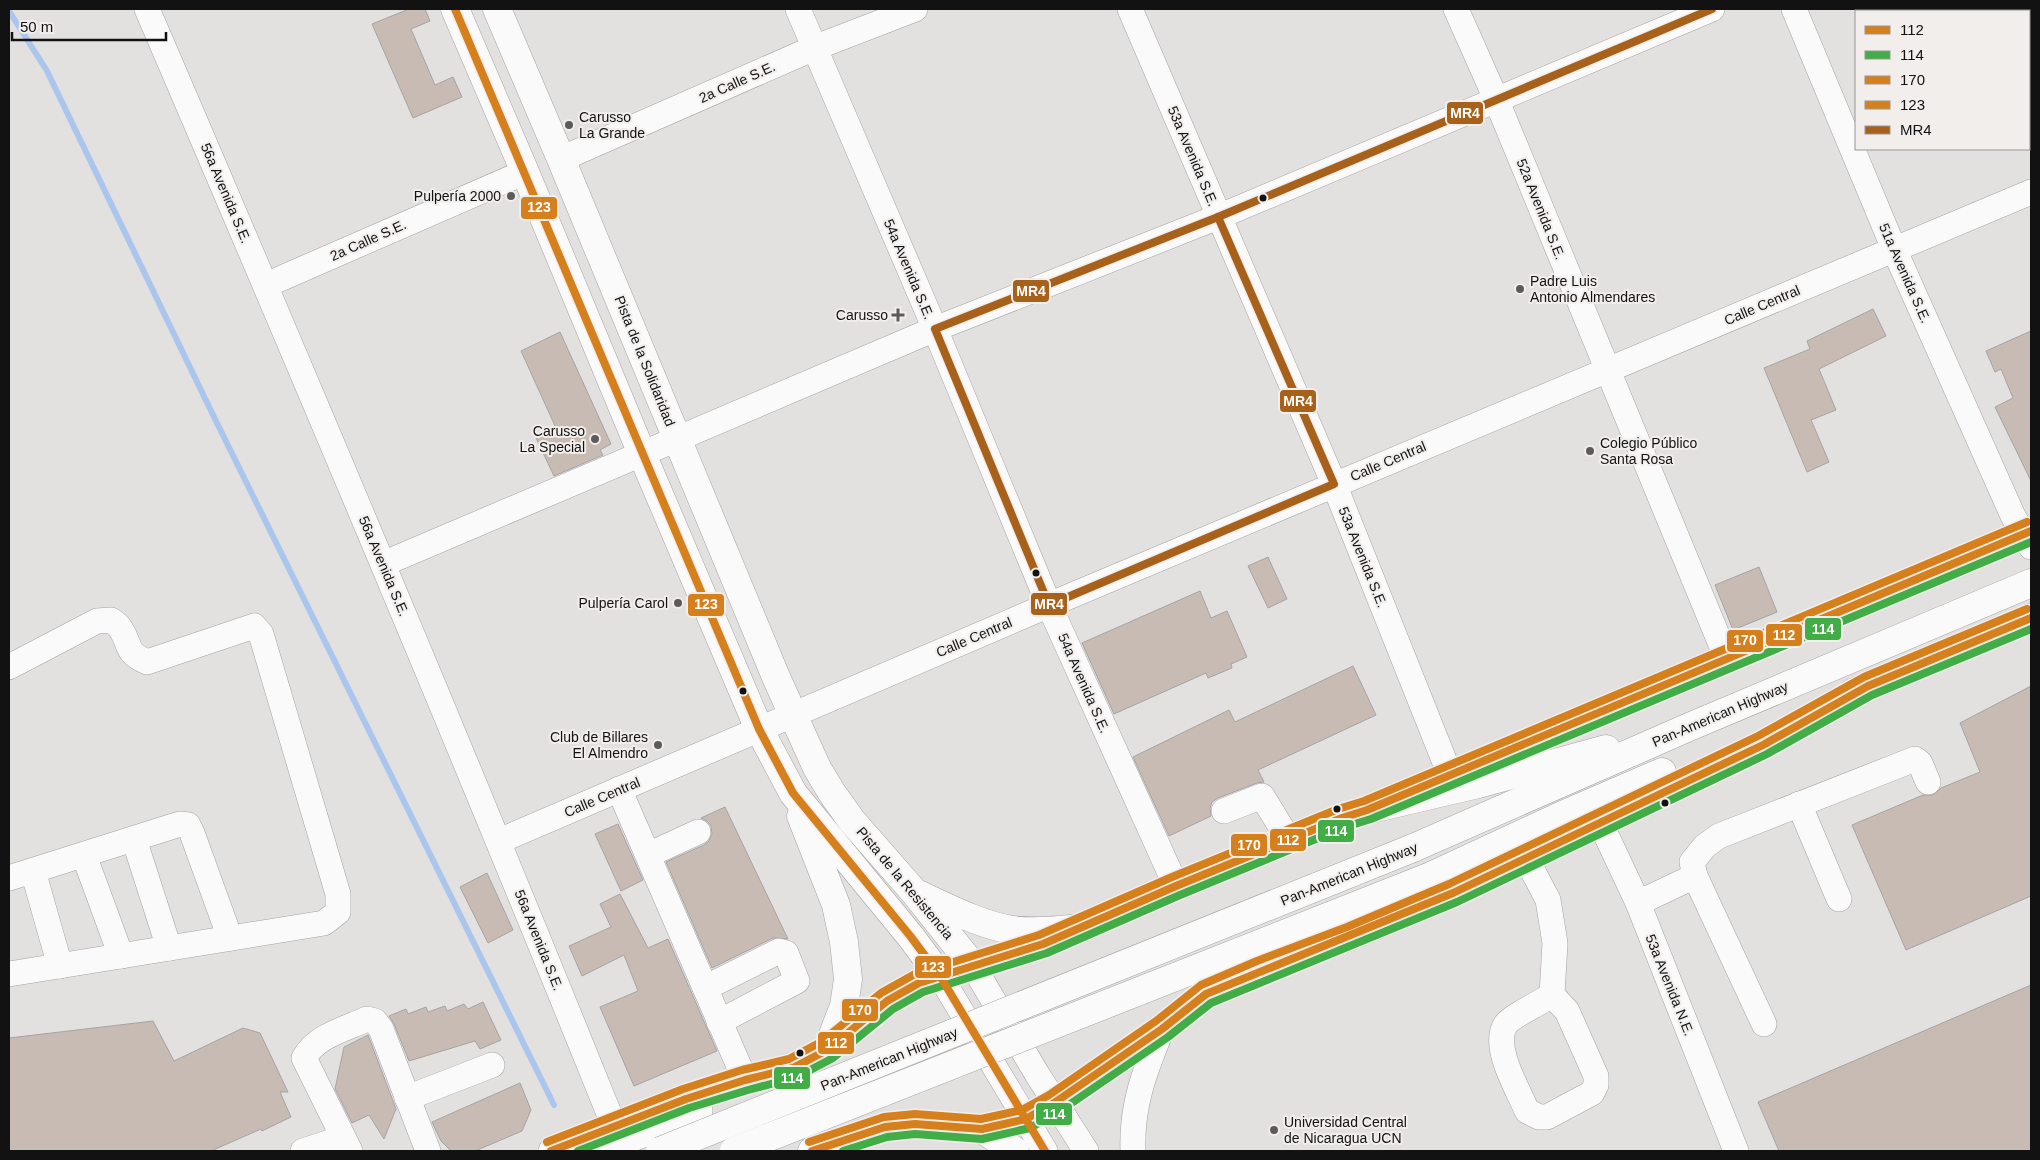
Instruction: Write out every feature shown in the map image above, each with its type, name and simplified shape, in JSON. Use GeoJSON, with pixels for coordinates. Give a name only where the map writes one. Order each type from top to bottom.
{"type":"FeatureCollection","features":[{"type":"Feature","properties":{"kind":"main road"},"geometry":{"type":"LineString","coordinates":[[455,9],[759,729]]}},
{"type":"Feature","properties":{"kind":"main road","name":"Pista de la Solidaridad"},"geometry":{"type":"LineString","coordinates":[[497,9],[792,714]]}},
{"type":"Feature","properties":{"kind":"main road","name":"Pan-American Highway"},"geometry":{"type":"LineString","coordinates":[[660,1151],[1413,848],[1689,727],[2031,583]]}},
{"type":"Feature","properties":{"kind":"main road","name":"Pan-American Highway"},"geometry":{"type":"LineString","coordinates":[[734,1151],[1431,876],[1567,813],[2031,618]]}},
{"type":"Feature","properties":{"kind":"main road"},"geometry":{"type":"LineString","coordinates":[[812,1151],[885,1127],[915,1124],[982,1129],[1026,1119],[1054,1103],[1162,1028],[1206,994],[1453,893],[1763,745],[1868,686]]}},
{"type":"Feature","properties":{"kind":"main road","name":"Pista de la Resistencia"},"geometry":{"type":"LineString","coordinates":[[792,714],[817,768],[852,821],[915,893],[973,966]]}},
{"type":"Feature","properties":{"kind":"main road"},"geometry":{"type":"LineString","coordinates":[[1367,810],[1478,784],[1689,727]]}},
{"type":"Feature","properties":{"kind":"main road","name":"Pista de la Resistencia"},"geometry":{"type":"LineString","coordinates":[[759,729],[793,793],[911,937],[940,976]]}},
{"type":"Feature","properties":{"kind":"main road"},"geometry":{"type":"LineString","coordinates":[[793,793],[836,905],[844,942],[848,979],[844,1006],[827,1050]]}},
{"type":"Feature","properties":{"kind":"main road"},"geometry":{"type":"LineString","coordinates":[[915,893],[985,922],[1010,930],[1037,932],[1082,928]]}},
{"type":"Feature","properties":{"kind":"main road"},"geometry":{"type":"LineString","coordinates":[[982,1129],[1015,1151]]}},
{"type":"Feature","properties":{"kind":"street","name":"56a Avenida S.E."},"geometry":{"type":"LineString","coordinates":[[147,9],[384,564],[499,841],[614,1126]]}},
{"type":"Feature","properties":{"kind":"street","name":"54a Avenida S.E."},"geometry":{"type":"LineString","coordinates":[[798,9],[935,329],[1049,605],[1176,886]]}},
{"type":"Feature","properties":{"kind":"street","name":"2a Calle S.E."},"geometry":{"type":"LineString","coordinates":[[561,159],[814,48],[915,9]]}},
{"type":"Feature","properties":{"kind":"street","name":"53a Avenida S.E."},"geometry":{"type":"LineString","coordinates":[[1130,9],[1334,484],[1450,775]]}},
{"type":"Feature","properties":{"kind":"street","name":"52a Avenida S.E."},"geometry":{"type":"LineString","coordinates":[[1456,9],[1496,99],[1727,659]]}},
{"type":"Feature","properties":{"kind":"street"},"geometry":{"type":"LineString","coordinates":[[384,564],[935,329],[1218,217],[1712,9]]}},
{"type":"Feature","properties":{"kind":"street","name":"51a Avenida S.E."},"geometry":{"type":"LineString","coordinates":[[1794,9],[1894,249],[2013,516],[2029,538]]}},
{"type":"Feature","properties":{"kind":"street","name":"2a Calle S.E."},"geometry":{"type":"LineString","coordinates":[[266,285],[525,172]]}},
{"type":"Feature","properties":{"kind":"street","name":"Calle Central"},"geometry":{"type":"LineString","coordinates":[[499,841],[792,714],[1334,484],[2031,192]]}},
{"type":"Feature","properties":{"kind":"street"},"geometry":{"type":"LineString","coordinates":[[604,1151],[731,1098],[827,1050],[868,1015],[895,996],[919,983],[1043,944],[1176,886],[1342,818],[1367,810],[1727,659],[2029,538]]}},
{"type":"Feature","properties":{"kind":"street"},"geometry":{"type":"LineString","coordinates":[[9,667],[97,621],[111,620],[120,628],[128,647],[135,656],[146,662],[254,626],[261,634],[338,894],[338,912],[324,923],[9,974]]}},
{"type":"Feature","properties":{"kind":"street"},"geometry":{"type":"LineString","coordinates":[[1764,1024],[1695,876],[1692,862],[1705,846],[1719,836],[1915,759],[1920,763],[1928,782]]}},
{"type":"Feature","properties":{"kind":"street"},"geometry":{"type":"LineString","coordinates":[[619,789],[745,1080]]}},
{"type":"Feature","properties":{"kind":"street"},"geometry":{"type":"LineString","coordinates":[[1224,811],[1262,796],[1289,840]]}},
{"type":"Feature","properties":{"kind":"street"},"geometry":{"type":"LineString","coordinates":[[1799,804],[1839,899]]}},
{"type":"Feature","properties":{"kind":"street","name":"53a Avenida N.E."},"geometry":{"type":"LineString","coordinates":[[1600,822],[1638,904],[1736,1151]]}},
{"type":"Feature","properties":{"kind":"street"},"geometry":{"type":"LineString","coordinates":[[9,878],[180,824],[188,825],[230,938]]}},
{"type":"Feature","properties":{"kind":"street"},"geometry":{"type":"LineString","coordinates":[[648,855],[698,832]]}},
{"type":"Feature","properties":{"kind":"street"},"geometry":{"type":"LineString","coordinates":[[134,839],[168,948]]}},
{"type":"Feature","properties":{"kind":"street"},"geometry":{"type":"LineString","coordinates":[[84,854],[121,956]]}},
{"type":"Feature","properties":{"kind":"street"},"geometry":{"type":"LineString","coordinates":[[1526,858],[1548,900],[1555,943],[1552,995],[1567,1010],[1596,1076],[1596,1085],[1592,1093],[1547,1117],[1539,1117],[1527,1111],[1502,1053],[1501,1036],[1506,1023],[1552,995]]}},
{"type":"Feature","properties":{"kind":"street"},"geometry":{"type":"LineString","coordinates":[[33,871],[60,966]]}},
{"type":"Feature","properties":{"kind":"street"},"geometry":{"type":"LineString","coordinates":[[1638,904],[1695,876]]}},
{"type":"Feature","properties":{"kind":"street"},"geometry":{"type":"LineString","coordinates":[[705,988],[773,954],[780,951],[786,953],[798,981],[720,1022]]}},
{"type":"Feature","properties":{"kind":"street","name":"Pista de la Resistencia"},"geometry":{"type":"LineString","coordinates":[[973,966],[1054,1103],[1086,1151]]}},
{"type":"Feature","properties":{"kind":"street","name":"Pista de la Resistencia"},"geometry":{"type":"LineString","coordinates":[[940,976],[1045,1151]]}},
{"type":"Feature","properties":{"kind":"street"},"geometry":{"type":"LineString","coordinates":[[303,1151],[346,1144],[304,1058],[319,1040],[367,1019],[375,1021],[381,1029],[428,1151]]}},
{"type":"Feature","properties":{"kind":"street"},"geometry":{"type":"LineString","coordinates":[[1133,1151],[1134,1111],[1144,1073],[1162,1028]]}},
{"type":"Feature","properties":{"kind":"street"},"geometry":{"type":"LineString","coordinates":[[407,1098],[492,1065]]}},
{"type":"Feature","properties":{"kind":"street"},"geometry":{"type":"LineString","coordinates":[[551,1151],[685,1096],[793,1068]]}},
{"type":"Feature","properties":{"kind":"building"},"geometry":{"type":"Polygon","coordinates":[[[409,9],[425,9],[430,21],[411,29],[435,85],[453,77],[462,97],[413,118],[372,24],[409,9]]]}},
{"type":"Feature","properties":{"kind":"building"},"geometry":{"type":"Polygon","coordinates":[[[1873,309],[1886,336],[1819,369],[1836,410],[1811,420],[1829,462],[1807,472],[1764,368],[1810,349],[1807,341],[1873,309]]]}},
{"type":"Feature","properties":{"kind":"building"},"geometry":{"type":"Polygon","coordinates":[[[2031,331],[2031,481],[1995,407],[2013,398],[2001,369],[1995,372],[1986,351],[2031,331]]]}},
{"type":"Feature","properties":{"kind":"building"},"geometry":{"type":"Polygon","coordinates":[[[560,332],[611,444],[600,450],[603,455],[554,476],[536,438],[556,428],[521,351],[560,332]]]}},
{"type":"Feature","properties":{"kind":"building"},"geometry":{"type":"Polygon","coordinates":[[[1268,557],[1287,599],[1268,608],[1248,566],[1268,557]]]}},
{"type":"Feature","properties":{"kind":"building"},"geometry":{"type":"Polygon","coordinates":[[[1759,567],[1777,612],[1733,630],[1715,585],[1759,567]]]}},
{"type":"Feature","properties":{"kind":"building"},"geometry":{"type":"Polygon","coordinates":[[[1200,591],[1211,618],[1227,611],[1247,657],[1231,664],[1232,668],[1208,678],[1206,673],[1114,714],[1082,643],[1200,591]]]}},
{"type":"Feature","properties":{"kind":"building"},"geometry":{"type":"Polygon","coordinates":[[[1353,666],[1376,715],[1258,770],[1264,782],[1218,798],[1212,802],[1210,808],[1211,816],[1169,836],[1133,757],[1229,710],[1235,722],[1353,666]]]}},
{"type":"Feature","properties":{"kind":"building"},"geometry":{"type":"Polygon","coordinates":[[[2031,686],[2031,896],[1906,950],[1852,825],[1923,795],[1933,795],[1941,788],[1980,772],[1960,723],[2031,686]]]}},
{"type":"Feature","properties":{"kind":"building"},"geometry":{"type":"Polygon","coordinates":[[[725,807],[788,939],[773,938],[712,968],[666,862],[709,841],[712,834],[711,826],[701,818],[725,807]]]}},
{"type":"Feature","properties":{"kind":"building"},"geometry":{"type":"Polygon","coordinates":[[[618,824],[643,880],[621,891],[595,834],[618,824]]]}},
{"type":"Feature","properties":{"kind":"building"},"geometry":{"type":"Polygon","coordinates":[[[487,873],[513,930],[488,943],[460,887],[487,873]]]}},
{"type":"Feature","properties":{"kind":"building"},"geometry":{"type":"Polygon","coordinates":[[[620,894],[648,948],[668,939],[717,1051],[634,1086],[600,1007],[638,991],[624,955],[582,976],[569,946],[611,927],[600,904],[620,894]]]}},
{"type":"Feature","properties":{"kind":"building"},"geometry":{"type":"Polygon","coordinates":[[[2031,985],[2031,1151],[1779,1151],[1758,1102],[2031,985]]]}},
{"type":"Feature","properties":{"kind":"building"},"geometry":{"type":"Polygon","coordinates":[[[483,1002],[501,1040],[480,1049],[475,1041],[409,1061],[389,1016],[406,1009],[408,1014],[426,1007],[428,1012],[445,1006],[447,1011],[464,1004],[468,1009],[483,1002]]]}},
{"type":"Feature","properties":{"kind":"building"},"geometry":{"type":"Polygon","coordinates":[[[153,1021],[174,1061],[243,1028],[260,1033],[288,1092],[280,1092],[291,1117],[262,1131],[261,1129],[211,1151],[9,1151],[9,1038],[153,1021]]]}},
{"type":"Feature","properties":{"kind":"building"},"geometry":{"type":"Polygon","coordinates":[[[368,1035],[396,1109],[384,1139],[369,1115],[352,1123],[335,1089],[344,1047],[368,1035]]]}},
{"type":"Feature","properties":{"kind":"building"},"geometry":{"type":"Polygon","coordinates":[[[520,1083],[531,1110],[522,1131],[475,1151],[451,1151],[441,1141],[432,1122],[520,1083]]]}},
{"type":"Feature","properties":{"kind":"waterway"},"geometry":{"type":"LineString","coordinates":[[9,11],[47,71],[214,417],[554,1105]]}},
{"type":"Feature","properties":{"kind":"transit line","name":"123"},"geometry":{"type":"LineString","coordinates":[[455,9],[759,729],[793,793],[911,937],[940,976],[1045,1151]]}},
{"type":"Feature","properties":{"kind":"transit line","name":"MR4"},"geometry":{"type":"LineString","coordinates":[[1218,217],[1712,9]]}},
{"type":"Feature","properties":{"kind":"transit line","name":"MR4"},"geometry":{"type":"LineString","coordinates":[[1218,217],[1334,484],[1049,605],[935,329],[1218,217]]}},
{"type":"Feature","properties":{"kind":"transit line","name":"170"},"geometry":{"type":"LineString","coordinates":[[547,1142],[683,1089],[742,1070],[789,1059],[821,1042],[881,993],[915,974],[1039,935],[1172,877],[1338,809],[1364,801],[2027,522]]}},
{"type":"Feature","properties":{"kind":"transit line","name":"112"},"geometry":{"type":"LineString","coordinates":[[551,1151],[686,1099],[745,1080],[793,1068],[827,1050],[887,1001],[919,983],[1043,944],[1176,886],[1342,818],[1367,810],[2031,531]]}},
{"type":"Feature","properties":{"kind":"transit line","name":"114"},"geometry":{"type":"LineString","coordinates":[[578,1151],[689,1108],[797,1077],[833,1058],[893,1009],[923,992],[1047,953],[1180,895],[1345,827],[1371,819],[2031,542]]}},
{"type":"Feature","properties":{"kind":"transit line","name":"170"},"geometry":{"type":"LineString","coordinates":[[809,1142],[884,1117],[915,1114],[981,1119],[1022,1110],[1049,1095],[1156,1021],[1201,985],[1449,884],[1758,736],[1864,677],[2027,609]]}},
{"type":"Feature","properties":{"kind":"transit line","name":"112"},"geometry":{"type":"LineString","coordinates":[[812,1151],[885,1127],[915,1124],[982,1129],[1026,1119],[1054,1103],[1162,1029],[1206,994],[1453,893],[1763,745],[1868,686],[2031,618]]}},
{"type":"Feature","properties":{"kind":"transit line","name":"114"},"geometry":{"type":"LineString","coordinates":[[843,1151],[887,1137],[915,1134],[982,1139],[1030,1128],[1060,1111],[1168,1037],[1211,1003],[1457,902],[1767,754],[1872,695],[2031,629]]}},
{"type":"Feature","properties":{"kind":"place","name":"Carusso La Grande"},"geometry":{"type":"Point","coordinates":[569,125]}},
{"type":"Feature","properties":{"kind":"place","name":"Pulpería 2000"},"geometry":{"type":"Point","coordinates":[511,196]}},
{"type":"Feature","properties":{"kind":"place","name":"Padre Luis Antonio Almendares"},"geometry":{"type":"Point","coordinates":[1520,289]}},
{"type":"Feature","properties":{"kind":"place","name":"Carusso"},"geometry":{"type":"Point","coordinates":[898,315]}},
{"type":"Feature","properties":{"kind":"place","name":"Carusso La Special"},"geometry":{"type":"Point","coordinates":[595,439]}},
{"type":"Feature","properties":{"kind":"place","name":"Colegio Público Santa Rosa"},"geometry":{"type":"Point","coordinates":[1590,451]}},
{"type":"Feature","properties":{"kind":"place","name":"Pulpería Carol"},"geometry":{"type":"Point","coordinates":[678,603]}},
{"type":"Feature","properties":{"kind":"place","name":"Club de Billares El Almendro"},"geometry":{"type":"Point","coordinates":[658,745]}},
{"type":"Feature","properties":{"kind":"place","name":"Universidad Central de Nicaragua UCN"},"geometry":{"type":"Point","coordinates":[1274,1130]}}]}
